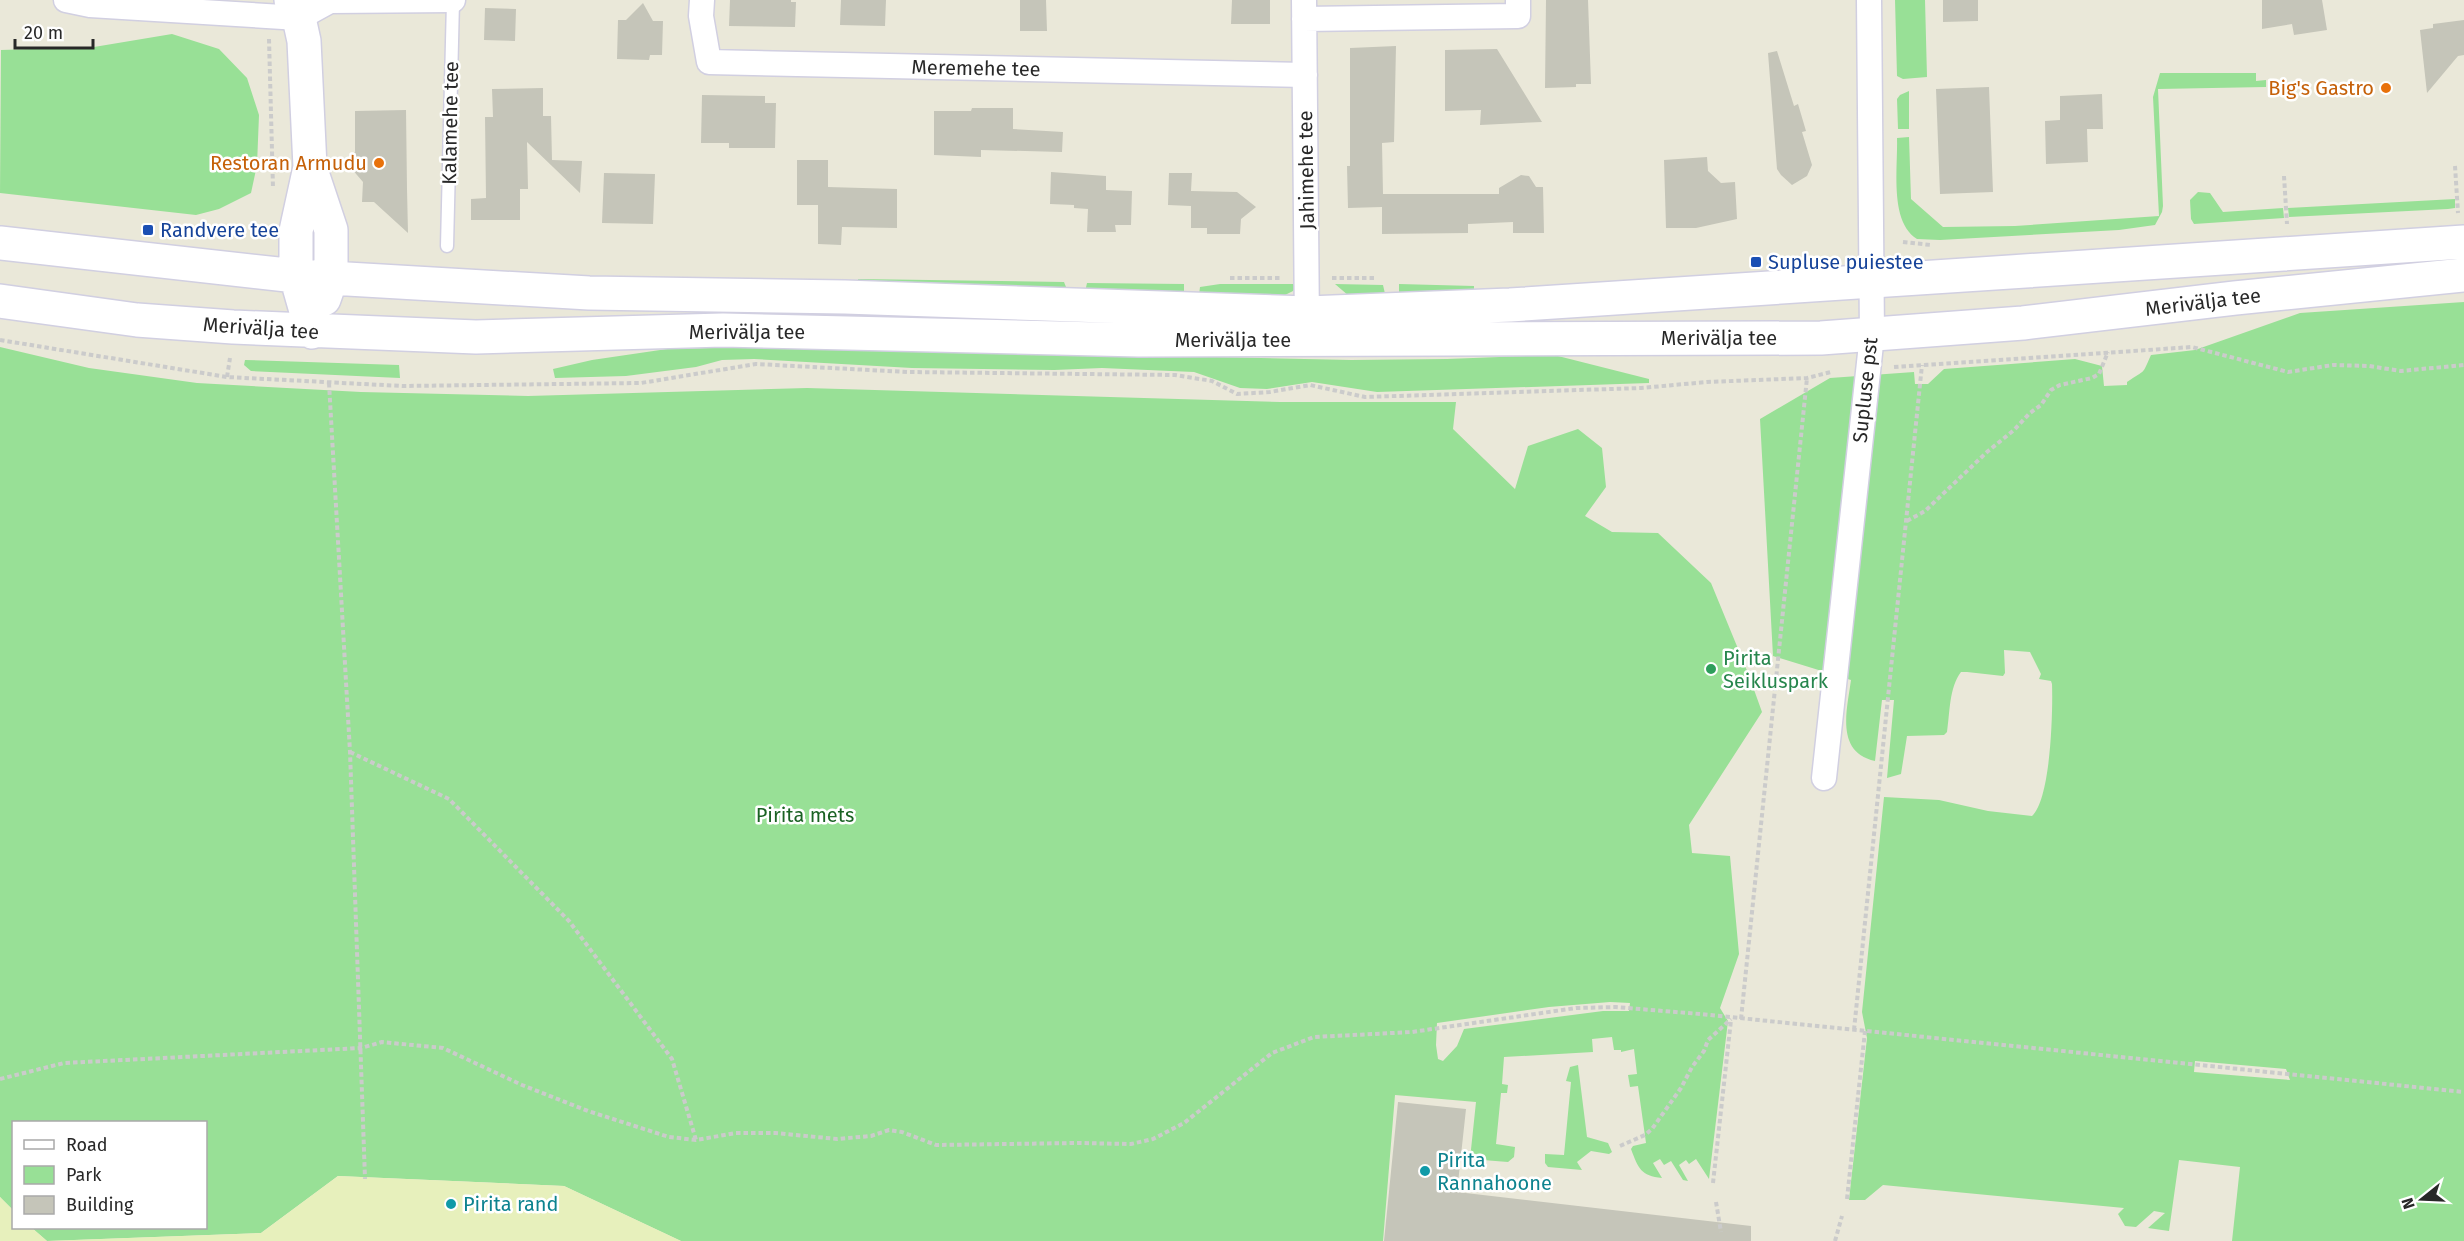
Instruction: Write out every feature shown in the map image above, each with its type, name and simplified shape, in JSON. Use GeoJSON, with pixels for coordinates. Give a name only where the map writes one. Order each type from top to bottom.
{"type":"FeatureCollection","features":[{"type":"Feature","properties":{"kind":"main road"},"geometry":{"type":"LineString","coordinates":[[286,11],[304,41],[309,167],[296,231],[296,276],[312,332]]}},
{"type":"Feature","properties":{"kind":"main road"},"geometry":{"type":"LineString","coordinates":[[309,167],[331,230],[331,279],[312,332]]}},
{"type":"Feature","properties":{"kind":"main road","name":"Merivälja tee"},"geometry":{"type":"LineString","coordinates":[[0,302],[137,320],[312,332],[476,337],[723,330],[1127,340],[1307,326],[1510,305],[1872,282],[2461,228]]}},
{"type":"Feature","properties":{"kind":"main road","name":"Merivälja tee"},"geometry":{"type":"LineString","coordinates":[[0,243],[331,279],[590,293],[845,297],[1307,326],[1821,338],[2023,323],[2235,298],[2464,275]]}},
{"type":"Feature","properties":{"kind":"street"},"geometry":{"type":"LineString","coordinates":[[66,0],[90,5],[286,11],[330,1],[453,0]]}},
{"type":"Feature","properties":{"kind":"street","name":"Meremehe tee"},"geometry":{"type":"LineString","coordinates":[[702,0],[701,16],[709,62],[1305,75]]}},
{"type":"Feature","properties":{"kind":"street"},"geometry":{"type":"LineString","coordinates":[[1304,10],[1518,16],[1518,0]]}},
{"type":"Feature","properties":{"kind":"street","name":"Supluse pst"},"geometry":{"type":"LineString","coordinates":[[1824,778],[1872,335],[1869,0]]}},
{"type":"Feature","properties":{"kind":"street","name":"Jahimehe tee"},"geometry":{"type":"LineString","coordinates":[[1304,10],[1307,326]]}},
{"type":"Feature","properties":{"kind":"lane","name":"Kalamehe tee"},"geometry":{"type":"LineString","coordinates":[[447,246],[453,0]]}},
{"type":"Feature","properties":{"kind":"path"},"geometry":{"type":"LineString","coordinates":[[274,194],[286,11]]}},
{"type":"Feature","properties":{"kind":"path"},"geometry":{"type":"LineString","coordinates":[[2455,166],[2461,228]]}},
{"type":"Feature","properties":{"kind":"path"},"geometry":{"type":"LineString","coordinates":[[2284,176],[2287,225]]}},
{"type":"Feature","properties":{"kind":"path"},"geometry":{"type":"LineString","coordinates":[[1220,278],[1384,278]]}},
{"type":"Feature","properties":{"kind":"path"},"geometry":{"type":"LineString","coordinates":[[0,340],[227,377],[402,386],[641,383],[756,364],[907,372],[1175,375],[1212,381],[1237,394],[1270,392],[1310,385],[1365,397],[1641,388],[1707,382],[1807,378],[1831,372]]}},
{"type":"Feature","properties":{"kind":"path"},"geometry":{"type":"LineString","coordinates":[[1894,367],[2192,346],[2288,372],[2342,365],[2401,371],[2464,365]]}},
{"type":"Feature","properties":{"kind":"path"},"geometry":{"type":"LineString","coordinates":[[1906,521],[1925,511],[2041,405],[2051,390],[2060,385],[2092,378],[2099,374],[2108,351]]}},
{"type":"Feature","properties":{"kind":"path"},"geometry":{"type":"LineString","coordinates":[[227,377],[230,358]]}},
{"type":"Feature","properties":{"kind":"path"},"geometry":{"type":"LineString","coordinates":[[1854,1030],[1922,364]]}},
{"type":"Feature","properties":{"kind":"path"},"geometry":{"type":"LineString","coordinates":[[1741,1019],[1807,378]]}},
{"type":"Feature","properties":{"kind":"path"},"geometry":{"type":"LineString","coordinates":[[329,383],[350,752],[365,1179]]}},
{"type":"Feature","properties":{"kind":"path"},"geometry":{"type":"LineString","coordinates":[[350,752],[449,799],[569,921],[672,1059],[696,1140]]}},
{"type":"Feature","properties":{"kind":"path"},"geometry":{"type":"LineString","coordinates":[[0,1079],[63,1064],[361,1048],[382,1042],[443,1048],[522,1085],[588,1111],[669,1137],[696,1140],[736,1133],[776,1133],[837,1139],[872,1136],[889,1130],[902,1132],[936,1145],[1131,1144],[1153,1139],[1184,1123],[1272,1053],[1314,1037],[1412,1032],[1590,1007],[1626,1008],[1865,1031],[2464,1092]]}},
{"type":"Feature","properties":{"kind":"path"},"geometry":{"type":"LineString","coordinates":[[1620,1146],[1645,1135],[1652,1129],[1681,1088],[1708,1040],[1731,1018]]}},
{"type":"Feature","properties":{"kind":"path"},"geometry":{"type":"LineString","coordinates":[[1713,1183],[1731,1018]]}},
{"type":"Feature","properties":{"kind":"path"},"geometry":{"type":"LineString","coordinates":[[1847,1199],[1865,1031]]}},
{"type":"Feature","properties":{"kind":"path"},"geometry":{"type":"LineString","coordinates":[[1716,1202],[1721,1232]]}},
{"type":"Feature","properties":{"kind":"path"},"geometry":{"type":"LineString","coordinates":[[1834,1241],[1842,1216]]}},
{"type":"Feature","properties":{"kind":"green space"},"geometry":{"type":"Polygon","coordinates":[[[1895,0],[1925,0],[1927,77],[1903,79],[1897,76],[1895,0]]]}},
{"type":"Feature","properties":{"kind":"green space"},"geometry":{"type":"Polygon","coordinates":[[[172,34],[219,49],[247,78],[259,115],[257,165],[251,193],[219,209],[196,215],[0,193],[1,50],[94,47],[172,34]]]}},
{"type":"Feature","properties":{"kind":"green space"},"geometry":{"type":"Polygon","coordinates":[[[2160,73],[2256,73],[2256,81],[2266,80],[2266,87],[2158,89],[2163,206],[2162,212],[2155,225],[2119,230],[1940,240],[1917,239],[1908,231],[1899,207],[1896,178],[1897,138],[1909,137],[1911,199],[1943,227],[2015,226],[2159,216],[2153,97],[2160,73]]]}},
{"type":"Feature","properties":{"kind":"green space"},"geometry":{"type":"Polygon","coordinates":[[[1909,91],[1909,129],[1898,129],[1897,99],[1909,91]]]}},
{"type":"Feature","properties":{"kind":"green space"},"geometry":{"type":"Polygon","coordinates":[[[2198,192],[2210,193],[2223,212],[2283,208],[2284,218],[2194,224],[2191,219],[2190,200],[2198,192]]]}},
{"type":"Feature","properties":{"kind":"green space"},"geometry":{"type":"Polygon","coordinates":[[[2455,199],[2455,208],[2448,209],[2289,217],[2288,208],[2455,199]]]}},
{"type":"Feature","properties":{"kind":"green space"},"geometry":{"type":"Polygon","coordinates":[[[858,279],[1064,282],[1066,287],[1065,293],[858,288],[858,279]]]}},
{"type":"Feature","properties":{"kind":"green space"},"geometry":{"type":"Polygon","coordinates":[[[1087,283],[1184,284],[1184,293],[1085,292],[1087,283]]]}},
{"type":"Feature","properties":{"kind":"green space"},"geometry":{"type":"Polygon","coordinates":[[[1220,284],[1293,284],[1296,286],[1293,291],[1281,297],[1199,295],[1200,287],[1220,284]]]}},
{"type":"Feature","properties":{"kind":"green space"},"geometry":{"type":"Polygon","coordinates":[[[1335,284],[1383,285],[1386,298],[1349,296],[1335,284]]]}},
{"type":"Feature","properties":{"kind":"green space"},"geometry":{"type":"Polygon","coordinates":[[[1399,284],[1474,286],[1474,291],[1399,294],[1399,284]]]}},
{"type":"Feature","properties":{"kind":"green space"},"geometry":{"type":"Polygon","coordinates":[[[2464,302],[2464,1241],[2232,1241],[2240,1167],[2179,1160],[2169,1231],[2148,1228],[2165,1213],[2154,1211],[2136,1227],[2125,1226],[2118,1214],[2124,1208],[1883,1185],[1865,1200],[1849,1200],[1867,1038],[1862,1012],[1884,797],[1939,800],[1988,811],[2032,816],[2038,807],[2047,774],[2050,753],[2052,684],[2051,681],[2039,679],[2041,674],[2030,652],[2004,650],[2005,673],[2003,676],[1961,672],[1954,685],[1947,732],[1944,735],[1907,736],[1901,774],[1887,778],[1894,700],[1882,700],[1875,761],[1862,756],[1854,749],[1846,728],[1851,680],[1773,656],[1760,419],[1830,378],[1914,372],[1915,384],[1928,384],[1944,369],[2075,359],[2102,366],[2104,386],[2127,385],[2127,382],[2143,372],[2151,355],[2195,350],[2300,313],[2464,302]],[[2195,1061],[2194,1072],[2290,1080],[2286,1069],[2195,1061]]]}},
{"type":"Feature","properties":{"kind":"green space","name":"Pirita mets"},"geometry":{"type":"Polygon","coordinates":[[[0,347],[89,368],[197,383],[361,392],[528,396],[807,388],[1280,402],[1456,402],[1453,429],[1515,489],[1528,446],[1578,429],[1602,448],[1606,487],[1585,516],[1612,532],[1658,533],[1711,583],[1762,712],[1689,825],[1692,853],[1730,856],[1739,954],[1720,1008],[1728,1021],[1709,1179],[1696,1159],[1689,1164],[1686,1160],[1679,1165],[1688,1181],[1683,1180],[1671,1161],[1664,1165],[1660,1159],[1653,1163],[1662,1178],[1645,1173],[1638,1166],[1631,1149],[1633,1146],[1646,1143],[1638,1086],[1630,1087],[1628,1075],[1637,1074],[1634,1049],[1621,1052],[1621,1050],[1614,1050],[1612,1037],[1592,1039],[1593,1052],[1504,1057],[1502,1084],[1508,1085],[1507,1093],[1501,1093],[1496,1144],[1515,1147],[1514,1157],[1508,1162],[1470,1159],[1476,1102],[1395,1095],[1383,1241],[681,1241],[564,1186],[338,1176],[261,1233],[47,1241],[33,1229],[207,1229],[207,1121],[12,1121],[12,1209],[0,1197],[0,347]],[[1610,1002],[1549,1007],[1437,1023],[1438,1059],[1443,1061],[1457,1046],[1464,1029],[1603,1011],[1629,1011],[1630,1003],[1610,1002]]]}},
{"type":"Feature","properties":{"kind":"green space"},"geometry":{"type":"Polygon","coordinates":[[[751,347],[1351,360],[1554,355],[1649,379],[1649,383],[1377,392],[1312,382],[1267,389],[1240,388],[1194,372],[1102,368],[1054,370],[912,368],[754,359],[722,360],[696,367],[626,376],[555,378],[553,369],[592,360],[667,349],[751,347]]]}},
{"type":"Feature","properties":{"kind":"green space"},"geometry":{"type":"Polygon","coordinates":[[[245,360],[399,365],[400,378],[251,371],[244,365],[245,360]]]}},
{"type":"Feature","properties":{"kind":"green space"},"geometry":{"type":"Polygon","coordinates":[[[1578,1065],[1587,1137],[1608,1143],[1612,1152],[1609,1154],[1591,1151],[1577,1162],[1582,1170],[1548,1167],[1545,1163],[1545,1154],[1564,1155],[1571,1082],[1566,1081],[1570,1067],[1578,1065]]]}},
{"type":"Feature","properties":{"kind":"sand","name":"Pirita rand"},"geometry":{"type":"Polygon","coordinates":[[[338,1176],[564,1186],[681,1241],[47,1241],[261,1233],[338,1176]]]}},
{"type":"Feature","properties":{"kind":"sand"},"geometry":{"type":"Polygon","coordinates":[[[0,1197],[12,1209],[12,1229],[33,1229],[47,1241],[0,1241],[0,1197]]]}},
{"type":"Feature","properties":{"kind":"building"},"geometry":{"type":"Polygon","coordinates":[[[730,0],[791,0],[791,2],[796,2],[795,27],[729,26],[730,0]]]}},
{"type":"Feature","properties":{"kind":"building"},"geometry":{"type":"Polygon","coordinates":[[[841,0],[886,0],[885,26],[840,25],[841,0]]]}},
{"type":"Feature","properties":{"kind":"building"},"geometry":{"type":"Polygon","coordinates":[[[1020,0],[1046,0],[1047,31],[1020,31],[1020,0]]]}},
{"type":"Feature","properties":{"kind":"building"},"geometry":{"type":"Polygon","coordinates":[[[1232,0],[1270,0],[1270,24],[1231,24],[1232,0]]]}},
{"type":"Feature","properties":{"kind":"building"},"geometry":{"type":"Polygon","coordinates":[[[1546,0],[1588,0],[1591,84],[1545,88],[1546,0]]]}},
{"type":"Feature","properties":{"kind":"building"},"geometry":{"type":"Polygon","coordinates":[[[1943,0],[1978,0],[1978,21],[1943,22],[1943,0]]]}},
{"type":"Feature","properties":{"kind":"building"},"geometry":{"type":"Polygon","coordinates":[[[2262,0],[2322,0],[2327,30],[2294,35],[2292,24],[2262,29],[2262,0]]]}},
{"type":"Feature","properties":{"kind":"building"},"geometry":{"type":"Polygon","coordinates":[[[643,3],[653,21],[663,21],[662,55],[650,55],[649,60],[617,59],[618,20],[626,20],[643,3]]]}},
{"type":"Feature","properties":{"kind":"building"},"geometry":{"type":"Polygon","coordinates":[[[485,8],[516,9],[515,41],[484,40],[485,8]]]}},
{"type":"Feature","properties":{"kind":"building"},"geometry":{"type":"Polygon","coordinates":[[[2464,20],[2464,55],[2458,56],[2427,93],[2420,30],[2433,28],[2433,24],[2464,20]]]}},
{"type":"Feature","properties":{"kind":"building"},"geometry":{"type":"Polygon","coordinates":[[[1396,46],[1394,142],[1382,143],[1383,194],[1499,194],[1499,188],[1521,175],[1529,176],[1536,187],[1543,187],[1544,233],[1513,233],[1513,222],[1468,224],[1468,233],[1382,234],[1382,207],[1348,208],[1350,48],[1396,46]]]}},
{"type":"Feature","properties":{"kind":"building"},"geometry":{"type":"Polygon","coordinates":[[[1497,49],[1542,122],[1480,125],[1481,110],[1445,111],[1445,50],[1497,49]]]}},
{"type":"Feature","properties":{"kind":"building"},"geometry":{"type":"Polygon","coordinates":[[[1777,51],[1794,106],[1798,104],[1806,131],[1802,132],[1812,165],[1807,176],[1792,185],[1777,169],[1768,53],[1777,51]]]}},
{"type":"Feature","properties":{"kind":"building"},"geometry":{"type":"Polygon","coordinates":[[[1989,87],[1993,192],[1940,194],[1936,89],[1989,87]]]}},
{"type":"Feature","properties":{"kind":"building"},"geometry":{"type":"Polygon","coordinates":[[[543,88],[543,116],[551,116],[552,160],[582,161],[580,193],[527,142],[528,189],[520,189],[520,220],[471,220],[471,199],[486,198],[485,117],[493,117],[492,89],[543,88]]]}},
{"type":"Feature","properties":{"kind":"building"},"geometry":{"type":"Polygon","coordinates":[[[2102,94],[2103,129],[2087,129],[2088,162],[2046,164],[2045,121],[2060,120],[2060,96],[2102,94]]]}},
{"type":"Feature","properties":{"kind":"building"},"geometry":{"type":"Polygon","coordinates":[[[702,95],[765,96],[765,103],[776,103],[775,148],[729,148],[729,143],[701,143],[702,95]]]}},
{"type":"Feature","properties":{"kind":"building"},"geometry":{"type":"Polygon","coordinates":[[[972,108],[1013,108],[1013,129],[1063,132],[1062,152],[981,150],[981,157],[934,155],[934,111],[971,111],[972,108]]]}},
{"type":"Feature","properties":{"kind":"building","name":"Restoran Armudu"},"geometry":{"type":"Polygon","coordinates":[[[406,110],[408,233],[374,202],[362,202],[363,182],[351,168],[350,157],[355,152],[355,111],[406,110]]]}},
{"type":"Feature","properties":{"kind":"building"},"geometry":{"type":"Polygon","coordinates":[[[1707,157],[1708,171],[1721,183],[1735,182],[1737,219],[1696,228],[1666,228],[1664,160],[1707,157]]]}},
{"type":"Feature","properties":{"kind":"building"},"geometry":{"type":"Polygon","coordinates":[[[797,160],[828,160],[828,187],[897,189],[897,228],[842,227],[841,245],[818,244],[818,205],[797,205],[797,160]]]}},
{"type":"Feature","properties":{"kind":"building"},"geometry":{"type":"Polygon","coordinates":[[[1051,172],[1106,176],[1106,190],[1132,191],[1131,225],[1115,225],[1116,232],[1087,232],[1088,209],[1074,208],[1074,205],[1050,204],[1051,172]]]}},
{"type":"Feature","properties":{"kind":"building"},"geometry":{"type":"Polygon","coordinates":[[[604,173],[655,174],[653,224],[602,223],[604,173]]]}},
{"type":"Feature","properties":{"kind":"building"},"geometry":{"type":"Polygon","coordinates":[[[1169,173],[1192,173],[1191,191],[1237,192],[1256,207],[1241,219],[1240,234],[1207,234],[1207,228],[1191,228],[1191,206],[1168,205],[1169,173]]]}},
{"type":"Feature","properties":{"kind":"building","name":"Pirita Rannahoone"},"geometry":{"type":"Polygon","coordinates":[[[1398,1102],[1466,1109],[1457,1192],[1751,1226],[1751,1241],[1384,1241],[1398,1102]]]}},
{"type":"Feature","properties":{"kind":"place","name":"Big's Gastro"},"geometry":{"type":"Point","coordinates":[2386,88]}},
{"type":"Feature","properties":{"kind":"place","name":"Restoran Armudu"},"geometry":{"type":"Point","coordinates":[379,163]}},
{"type":"Feature","properties":{"kind":"place","name":"Randvere tee"},"geometry":{"type":"Point","coordinates":[148,230]}},
{"type":"Feature","properties":{"kind":"place","name":"Supluse puiestee"},"geometry":{"type":"Point","coordinates":[1756,262]}},
{"type":"Feature","properties":{"kind":"place","name":"Pirita Seikluspark"},"geometry":{"type":"Point","coordinates":[1711,669]}},
{"type":"Feature","properties":{"kind":"place","name":"Pirita Rannahoone"},"geometry":{"type":"Point","coordinates":[1425,1171]}},
{"type":"Feature","properties":{"kind":"place","name":"Pirita rand"},"geometry":{"type":"Point","coordinates":[451,1204]}}]}
